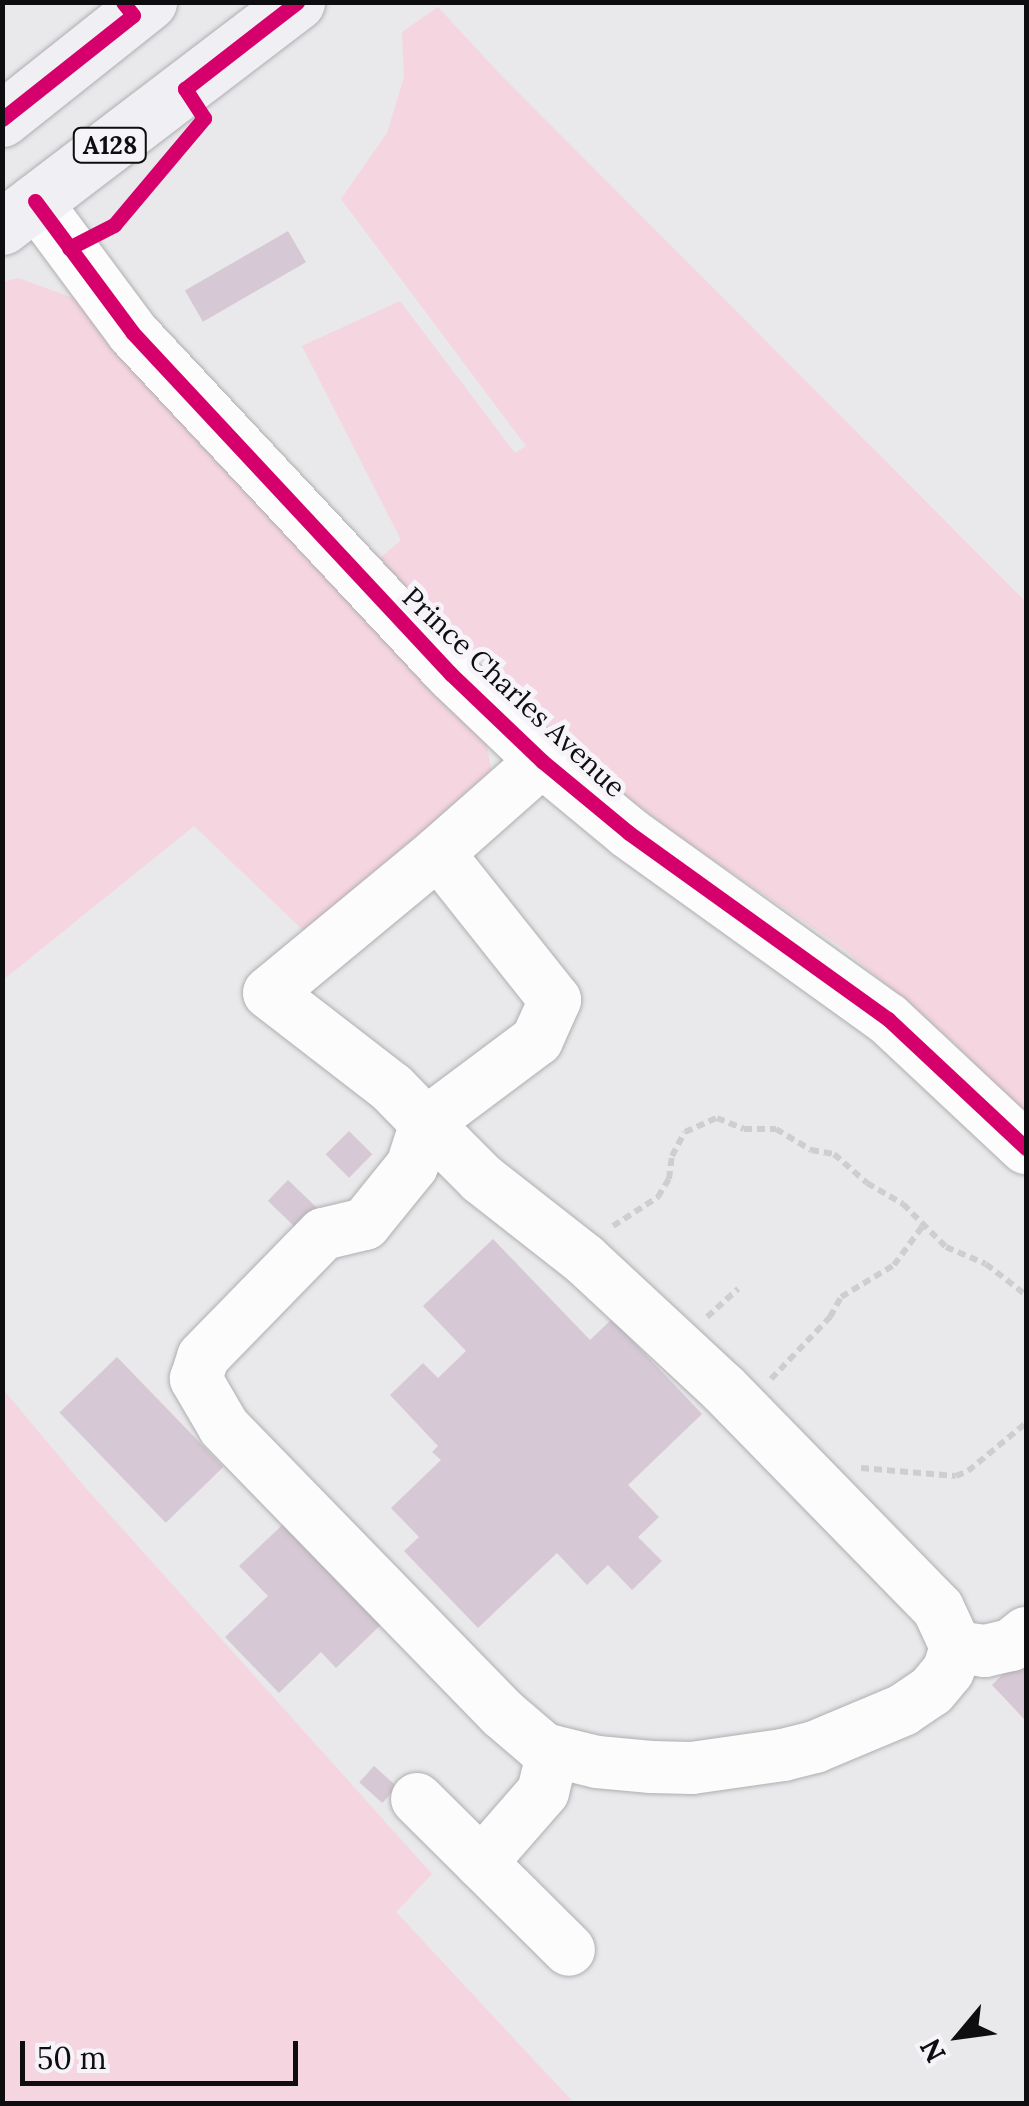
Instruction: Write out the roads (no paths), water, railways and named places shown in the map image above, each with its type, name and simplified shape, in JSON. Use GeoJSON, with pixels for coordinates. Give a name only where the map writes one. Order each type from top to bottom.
{"type":"FeatureCollection","features":[{"type":"Feature","properties":{"kind":"main road"},"geometry":{"type":"LineString","coordinates":[[13,208],[2,122],[148,2]]}},
{"type":"Feature","properties":{"kind":"main road","name":"A128"},"geometry":{"type":"LineString","coordinates":[[13,208],[245,27],[297,2]]}},
{"type":"Feature","properties":{"kind":"street","name":"Prince Charles Avenue"},"geometry":{"type":"LineString","coordinates":[[13,208],[134,332],[268,482],[451,674],[542,761],[629,833],[888,1019],[1026,1148]]}},
{"type":"Feature","properties":{"kind":"street"},"geometry":{"type":"LineString","coordinates":[[438,853],[555,1000],[538,1040],[426,1123],[412,1166],[365,1224],[323,1234],[293,1260],[203,1357],[196,1379],[224,1428],[539,1742],[597,1762],[692,1768],[814,1747],[903,1710],[931,1692],[948,1671],[956,1647],[938,1608],[747,1412],[572,1250],[482,1179],[426,1123],[392,1088],[269,993],[542,761]]}},
{"type":"Feature","properties":{"kind":"street"},"geometry":{"type":"LineString","coordinates":[[956,1647],[985,1652],[1011,1645],[1026,1633]]}},
{"type":"Feature","properties":{"kind":"street"},"geometry":{"type":"LineString","coordinates":[[470,1852],[514,1776],[539,1742]]}},
{"type":"Feature","properties":{"kind":"street"},"geometry":{"type":"LineString","coordinates":[[417,1798],[569,1950]]}}]}
